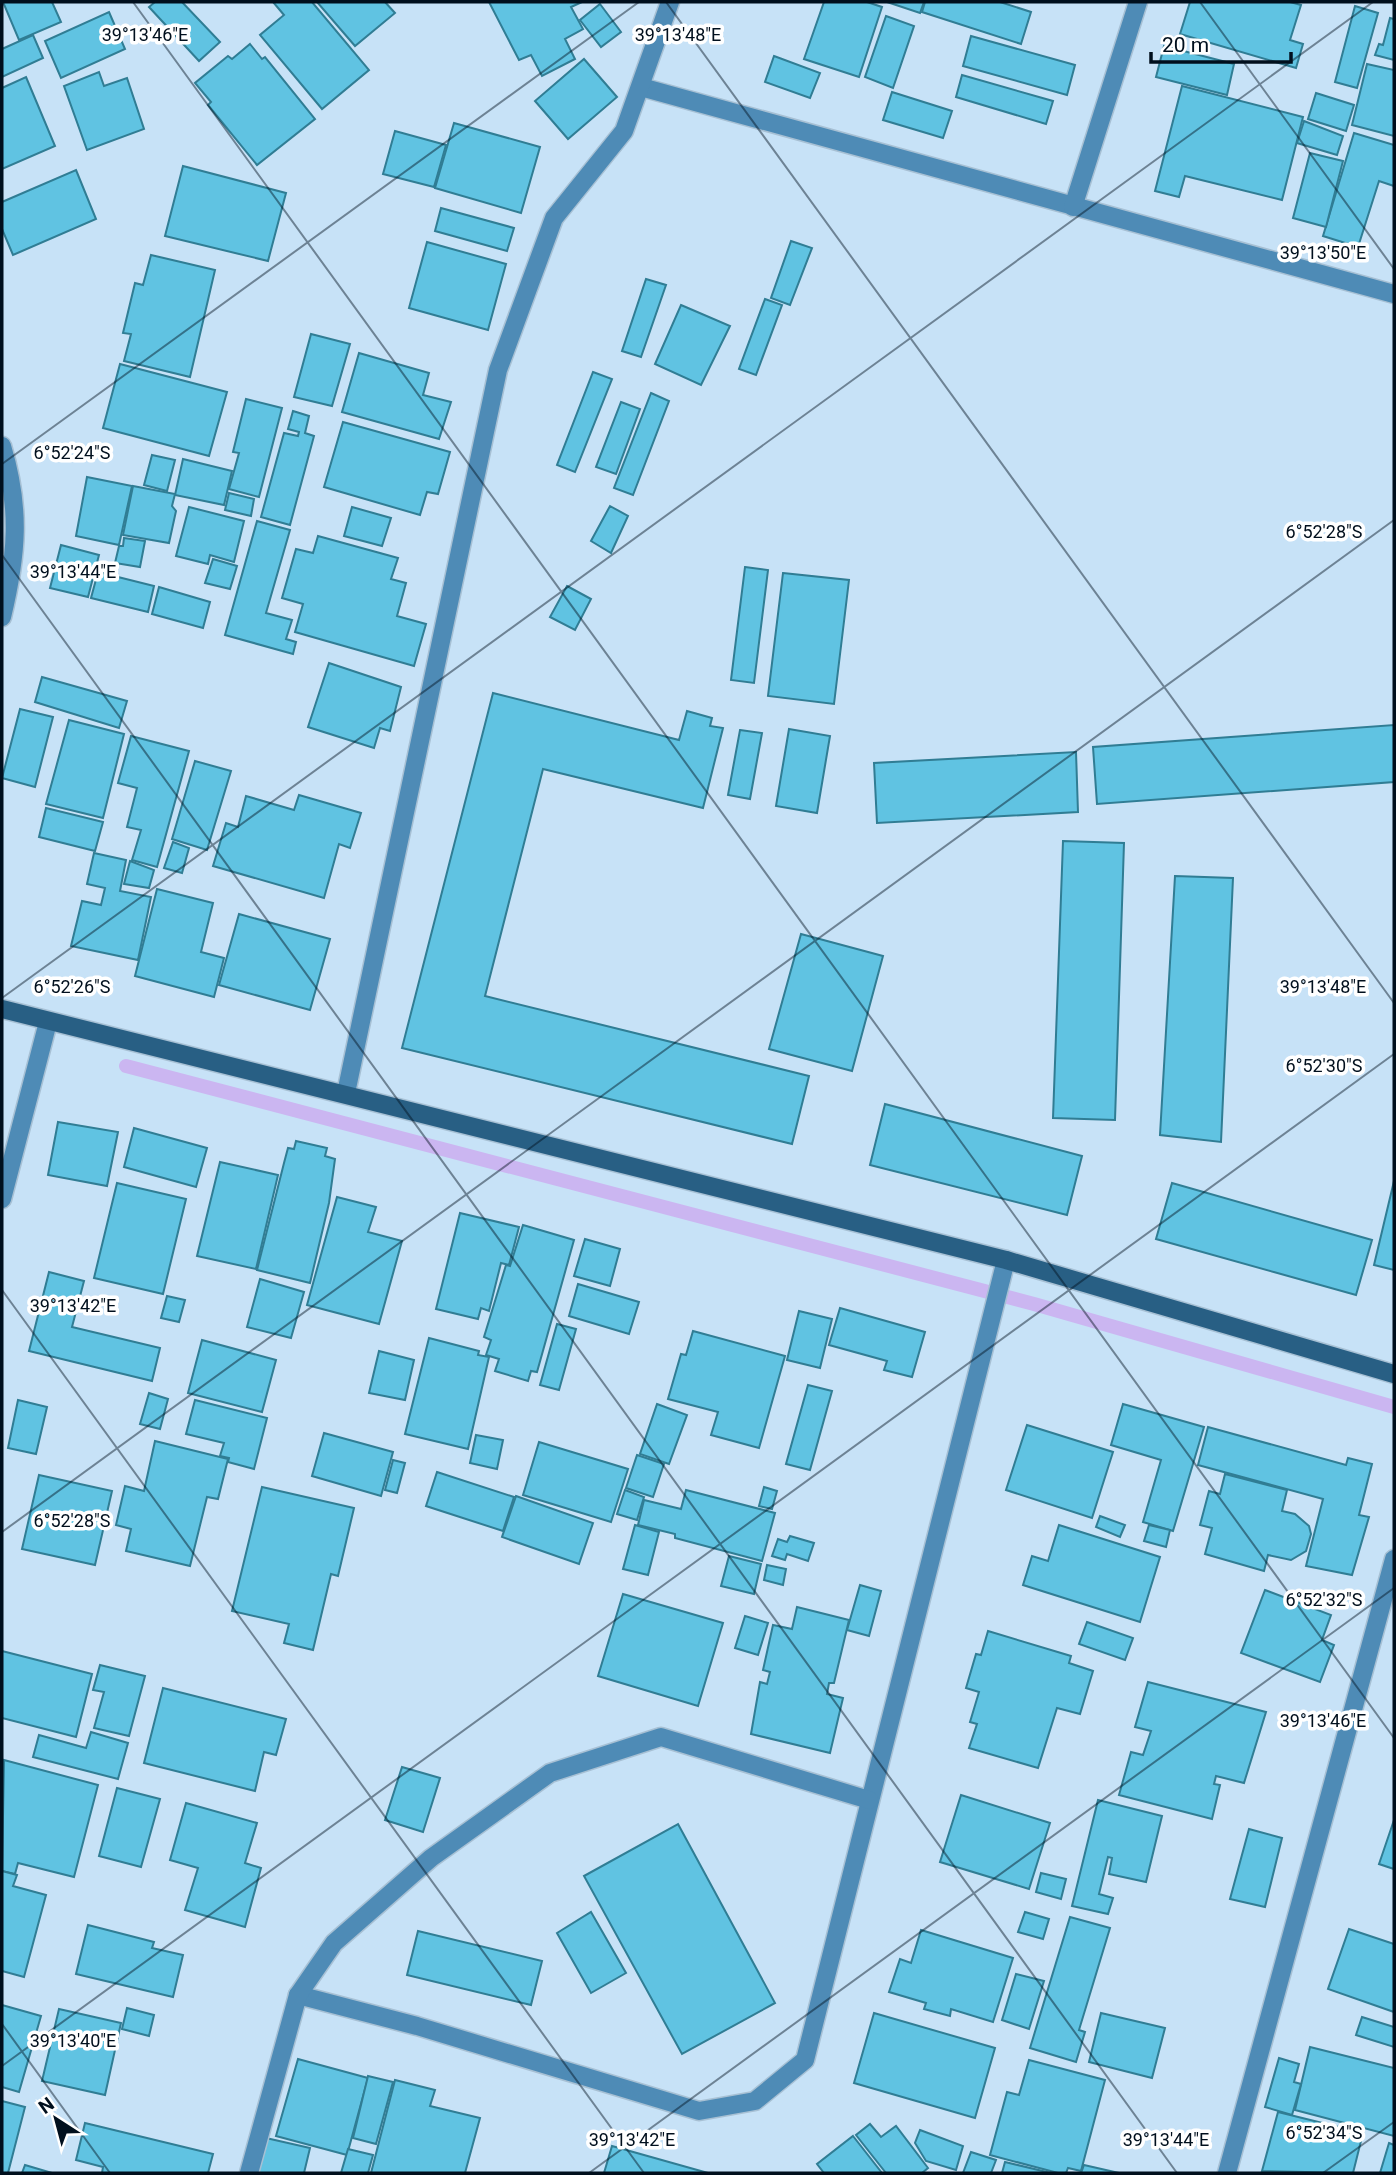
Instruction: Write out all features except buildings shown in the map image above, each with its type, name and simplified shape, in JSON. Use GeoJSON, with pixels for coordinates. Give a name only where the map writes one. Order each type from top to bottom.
{"type":"FeatureCollection","features":[{"type":"Feature","properties":{"kind":"street"},"geometry":{"type":"LineString","coordinates":[[346,1093],[498,370],[554,218],[624,131],[670,2]]}},
{"type":"Feature","properties":{"kind":"street"},"geometry":{"type":"LineString","coordinates":[[1073,207],[1138,2]]}},
{"type":"Feature","properties":{"kind":"street"},"geometry":{"type":"LineString","coordinates":[[641,87],[1394,294]]}},
{"type":"Feature","properties":{"kind":"street"},"geometry":{"type":"LineString","coordinates":[[2,446],[16,506],[2,617]]}},
{"type":"Feature","properties":{"kind":"street"},"geometry":{"type":"LineString","coordinates":[[2,1009],[346,1093],[1006,1261],[1394,1374]]}},
{"type":"Feature","properties":{"kind":"street"},"geometry":{"type":"LineString","coordinates":[[2,1199],[48,1022]]}},
{"type":"Feature","properties":{"kind":"street"},"geometry":{"type":"LineString","coordinates":[[298,1995],[417,2025],[699,2111],[755,2101],[805,2060],[1006,1261]]}},
{"type":"Feature","properties":{"kind":"street"},"geometry":{"type":"LineString","coordinates":[[1227,2173],[1394,1559]]}},
{"type":"Feature","properties":{"kind":"street"},"geometry":{"type":"LineString","coordinates":[[249,2173],[298,1995],[334,1943],[431,1858],[550,1773],[661,1737],[869,1800]]}},
{"type":"Feature","properties":{"kind":"waterway"},"geometry":{"type":"LineString","coordinates":[[126,1066],[1034,1304],[1394,1407]]}}]}
